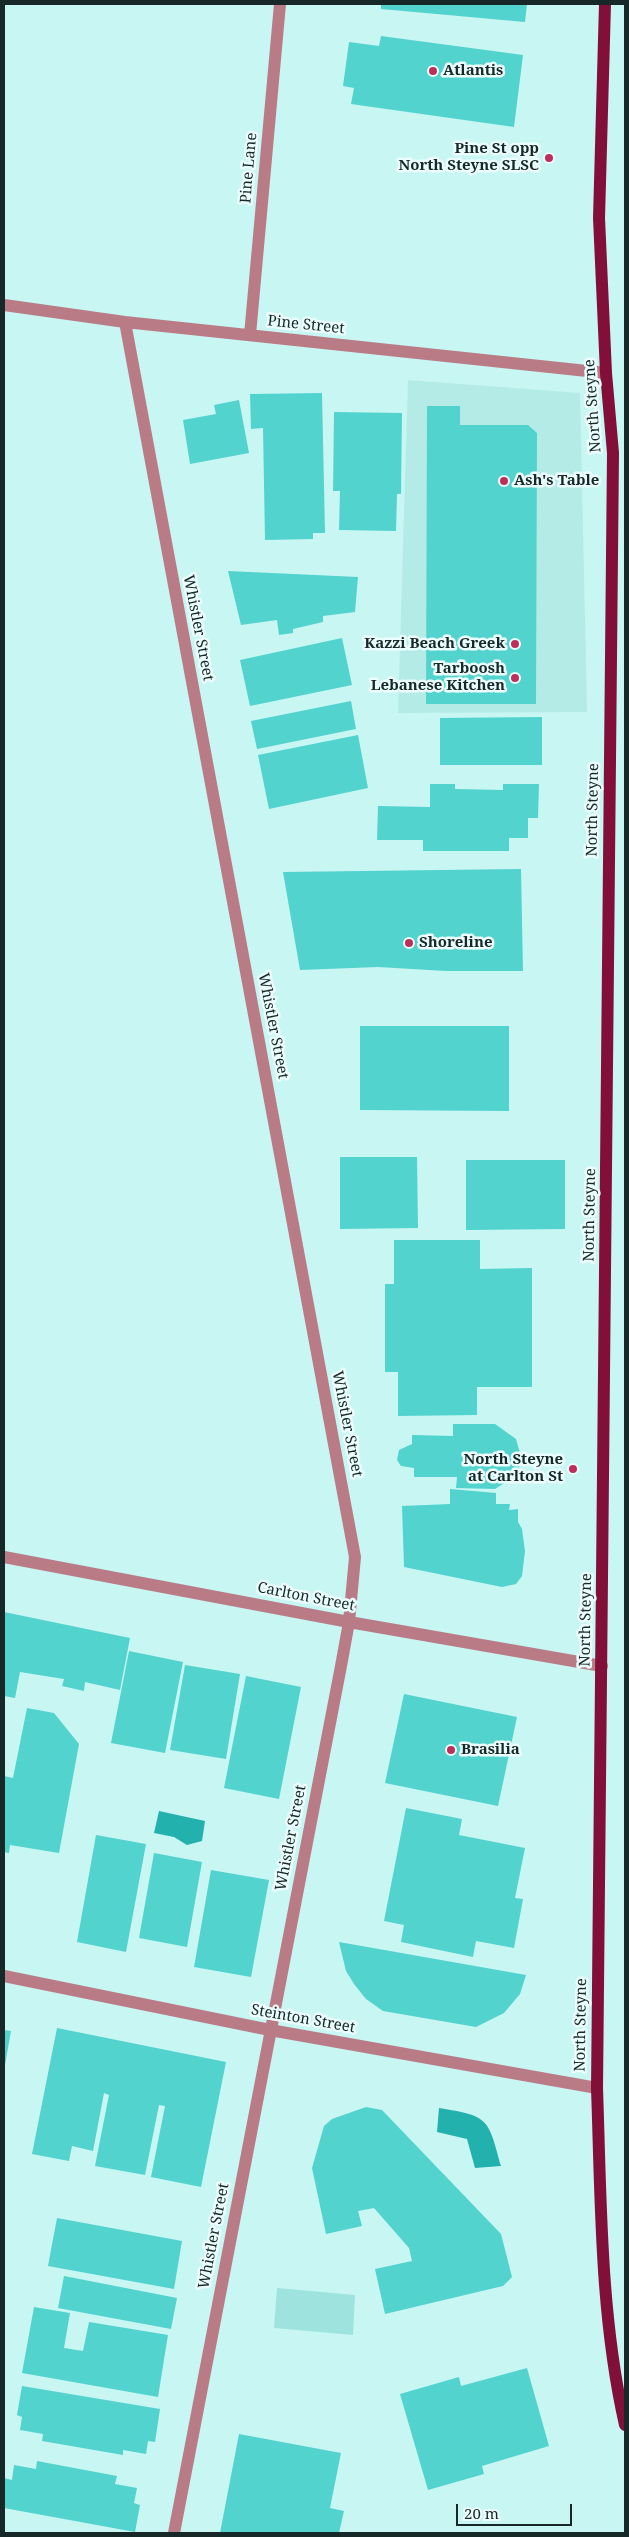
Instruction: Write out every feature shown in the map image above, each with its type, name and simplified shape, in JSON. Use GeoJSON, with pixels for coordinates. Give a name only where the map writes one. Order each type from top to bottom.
{"type":"FeatureCollection","features":[{"type":"Feature","properties":{"kind":"main road","name":"North Steyne"},"geometry":{"type":"LineString","coordinates":[[605,4],[599,218],[606,373],[613,462],[597,2088],[604,2270],[617,2390],[625,2425]]}},
{"type":"Feature","properties":{"kind":"street","name":"Pine Lane"},"geometry":{"type":"LineString","coordinates":[[250,335],[280,4]]}},
{"type":"Feature","properties":{"kind":"street","name":"Pine Street"},"geometry":{"type":"LineString","coordinates":[[4,305],[125,322],[606,373]]}},
{"type":"Feature","properties":{"kind":"street","name":"Whistler Street"},"geometry":{"type":"LineString","coordinates":[[125,322],[355,1557],[349,1622],[174,2533]]}},
{"type":"Feature","properties":{"kind":"street","name":"Carlton Street"},"geometry":{"type":"LineString","coordinates":[[4,1557],[349,1622],[602,1666]]}},
{"type":"Feature","properties":{"kind":"street","name":"Steinton Street"},"geometry":{"type":"LineString","coordinates":[[4,1976],[270,2030],[597,2088]]}},
{"type":"Feature","properties":{"kind":"shaded area"},"geometry":{"type":"Polygon","coordinates":[[[408,380],[580,393],[587,712],[398,713],[408,380]]]}},
{"type":"Feature","properties":{"kind":"shaded area"},"geometry":{"type":"Polygon","coordinates":[[[159,1811],[205,1821],[202,1841],[187,1845],[174,1837],[154,1833],[159,1811]]]}},
{"type":"Feature","properties":{"kind":"shaded area"},"geometry":{"type":"Polygon","coordinates":[[[439,2108],[468,2114],[484,2122],[493,2138],[501,2166],[475,2168],[467,2139],[437,2132],[439,2108]]]}},
{"type":"Feature","properties":{"kind":"shaded area"},"geometry":{"type":"Polygon","coordinates":[[[277,2288],[355,2295],[353,2335],[274,2328],[277,2288]]]}},
{"type":"Feature","properties":{"kind":"building"},"geometry":{"type":"Polygon","coordinates":[[[381,4],[527,4],[525,22],[381,9],[381,4]]]}},
{"type":"Feature","properties":{"kind":"building","name":"Atlantis"},"geometry":{"type":"Polygon","coordinates":[[[381,36],[523,55],[514,127],[351,104],[354,88],[343,86],[349,42],[379,46],[381,36]]]}},
{"type":"Feature","properties":{"kind":"building"},"geometry":{"type":"Polygon","coordinates":[[[322,393],[325,533],[313,533],[313,539],[265,540],[263,428],[251,429],[250,394],[322,393]]]}},
{"type":"Feature","properties":{"kind":"building"},"geometry":{"type":"Polygon","coordinates":[[[239,400],[249,453],[190,464],[183,420],[216,414],[214,405],[239,400]]]}},
{"type":"Feature","properties":{"kind":"building"},"geometry":{"type":"Polygon","coordinates":[[[427,406],[460,406],[460,425],[528,425],[537,433],[536,704],[426,704],[427,406]]]}},
{"type":"Feature","properties":{"kind":"building"},"geometry":{"type":"Polygon","coordinates":[[[334,412],[402,413],[401,494],[397,494],[396,531],[339,530],[340,491],[333,491],[334,412]]]}},
{"type":"Feature","properties":{"kind":"building"},"geometry":{"type":"Polygon","coordinates":[[[228,571],[358,577],[355,612],[323,616],[323,622],[293,629],[293,633],[279,635],[277,620],[241,625],[228,571]]]}},
{"type":"Feature","properties":{"kind":"building"},"geometry":{"type":"Polygon","coordinates":[[[342,638],[352,685],[250,706],[240,660],[342,638]]]}},
{"type":"Feature","properties":{"kind":"building"},"geometry":{"type":"Polygon","coordinates":[[[351,701],[356,729],[257,749],[251,721],[351,701]]]}},
{"type":"Feature","properties":{"kind":"building"},"geometry":{"type":"Polygon","coordinates":[[[542,717],[542,765],[440,765],[440,718],[542,717]]]}},
{"type":"Feature","properties":{"kind":"building"},"geometry":{"type":"Polygon","coordinates":[[[358,735],[368,788],[269,809],[258,755],[358,735]]]}},
{"type":"Feature","properties":{"kind":"building"},"geometry":{"type":"Polygon","coordinates":[[[430,784],[455,784],[455,789],[503,790],[503,784],[539,784],[538,818],[528,818],[528,838],[509,838],[509,851],[423,851],[423,840],[377,840],[378,806],[430,807],[430,784]]]}},
{"type":"Feature","properties":{"kind":"building","name":"Shoreline"},"geometry":{"type":"Polygon","coordinates":[[[521,869],[523,971],[446,971],[378,967],[300,970],[283,872],[521,869]]]}},
{"type":"Feature","properties":{"kind":"building"},"geometry":{"type":"Polygon","coordinates":[[[360,1026],[509,1026],[509,1111],[360,1110],[360,1026]]]}},
{"type":"Feature","properties":{"kind":"building"},"geometry":{"type":"Polygon","coordinates":[[[340,1157],[417,1157],[418,1228],[340,1229],[340,1157]]]}},
{"type":"Feature","properties":{"kind":"building"},"geometry":{"type":"Polygon","coordinates":[[[466,1160],[565,1160],[565,1229],[466,1230],[466,1160]]]}},
{"type":"Feature","properties":{"kind":"building"},"geometry":{"type":"Polygon","coordinates":[[[394,1240],[480,1240],[480,1269],[532,1268],[532,1387],[477,1387],[477,1415],[398,1416],[398,1372],[385,1372],[385,1284],[394,1284],[394,1240]]]}},
{"type":"Feature","properties":{"kind":"building"},"geometry":{"type":"Polygon","coordinates":[[[453,1424],[495,1424],[516,1439],[521,1457],[519,1468],[514,1477],[495,1489],[456,1488],[457,1477],[414,1477],[414,1468],[401,1466],[397,1460],[399,1450],[412,1444],[412,1435],[453,1436],[453,1424]]]}},
{"type":"Feature","properties":{"kind":"building"},"geometry":{"type":"Polygon","coordinates":[[[450,1489],[496,1493],[496,1504],[510,1504],[509,1510],[518,1509],[518,1522],[522,1529],[525,1551],[522,1576],[516,1584],[502,1587],[404,1567],[402,1506],[450,1504],[450,1489]]]}},
{"type":"Feature","properties":{"kind":"building"},"geometry":{"type":"Polygon","coordinates":[[[4,1612],[130,1638],[120,1690],[85,1682],[84,1691],[62,1686],[64,1679],[20,1672],[15,1698],[4,1696],[4,1612]]]}},
{"type":"Feature","properties":{"kind":"building"},"geometry":{"type":"Polygon","coordinates":[[[129,1651],[183,1662],[165,1753],[111,1743],[129,1651]]]}},
{"type":"Feature","properties":{"kind":"building"},"geometry":{"type":"Polygon","coordinates":[[[185,1665],[240,1674],[226,1759],[170,1750],[185,1665]]]}},
{"type":"Feature","properties":{"kind":"building"},"geometry":{"type":"Polygon","coordinates":[[[246,1676],[301,1687],[279,1799],[224,1788],[246,1676]]]}},
{"type":"Feature","properties":{"kind":"building","name":"Brasilia"},"geometry":{"type":"Polygon","coordinates":[[[404,1694],[517,1717],[498,1806],[385,1783],[404,1694]]]}},
{"type":"Feature","properties":{"kind":"building"},"geometry":{"type":"Polygon","coordinates":[[[27,1708],[54,1713],[79,1744],[59,1853],[10,1845],[9,1853],[4,1852],[4,1776],[13,1778],[27,1708]]]}},
{"type":"Feature","properties":{"kind":"building"},"geometry":{"type":"Polygon","coordinates":[[[406,1808],[462,1819],[459,1835],[525,1848],[515,1898],[523,1899],[514,1948],[476,1941],[473,1957],[401,1942],[404,1925],[384,1921],[406,1808]]]}},
{"type":"Feature","properties":{"kind":"building"},"geometry":{"type":"Polygon","coordinates":[[[96,1835],[146,1844],[126,1952],[77,1942],[96,1835]]]}},
{"type":"Feature","properties":{"kind":"building"},"geometry":{"type":"Polygon","coordinates":[[[154,1853],[202,1862],[187,1947],[139,1938],[154,1853]]]}},
{"type":"Feature","properties":{"kind":"building"},"geometry":{"type":"Polygon","coordinates":[[[211,1870],[269,1880],[251,1977],[194,1967],[211,1870]]]}},
{"type":"Feature","properties":{"kind":"building"},"geometry":{"type":"Polygon","coordinates":[[[339,1942],[526,1975],[520,1994],[504,2013],[476,2027],[383,2011],[366,1999],[354,1984],[346,1971],[339,1942]]]}},
{"type":"Feature","properties":{"kind":"building"},"geometry":{"type":"Polygon","coordinates":[[[57,2028],[226,2062],[201,2187],[151,2177],[165,2106],[159,2105],[145,2175],[95,2166],[109,2095],[104,2093],[93,2151],[72,2146],[69,2161],[32,2154],[57,2028]]]}},
{"type":"Feature","properties":{"kind":"building"},"geometry":{"type":"Polygon","coordinates":[[[4,2030],[11,2031],[5,2065],[4,2065],[4,2030]]]}},
{"type":"Feature","properties":{"kind":"building"},"geometry":{"type":"Polygon","coordinates":[[[366,2107],[382,2110],[501,2234],[512,2277],[503,2286],[385,2314],[375,2269],[412,2261],[409,2248],[374,2208],[358,2211],[362,2226],[326,2234],[312,2168],[324,2126],[332,2119],[366,2107]]]}},
{"type":"Feature","properties":{"kind":"building"},"geometry":{"type":"Polygon","coordinates":[[[57,2218],[182,2241],[174,2289],[48,2266],[57,2218]]]}},
{"type":"Feature","properties":{"kind":"building"},"geometry":{"type":"Polygon","coordinates":[[[64,2276],[177,2298],[171,2329],[58,2308],[64,2276]]]}},
{"type":"Feature","properties":{"kind":"building"},"geometry":{"type":"Polygon","coordinates":[[[34,2307],[70,2313],[64,2348],[83,2351],[89,2322],[168,2335],[158,2397],[22,2373],[34,2307]]]}},
{"type":"Feature","properties":{"kind":"building"},"geometry":{"type":"Polygon","coordinates":[[[527,2368],[549,2446],[482,2466],[484,2474],[428,2490],[400,2394],[459,2377],[461,2386],[527,2368]]]}},
{"type":"Feature","properties":{"kind":"building"},"geometry":{"type":"Polygon","coordinates":[[[22,2386],[160,2409],[155,2442],[148,2441],[146,2454],[123,2450],[123,2455],[42,2441],[43,2434],[20,2430],[22,2417],[17,2415],[22,2386]]]}},
{"type":"Feature","properties":{"kind":"building"},"geometry":{"type":"Polygon","coordinates":[[[239,2434],[341,2453],[330,2508],[344,2511],[339,2533],[220,2533],[239,2434]]]}},
{"type":"Feature","properties":{"kind":"building"},"geometry":{"type":"Polygon","coordinates":[[[37,2461],[117,2476],[115,2484],[137,2488],[134,2503],[140,2505],[135,2532],[4,2508],[4,2478],[12,2480],[14,2465],[36,2469],[37,2461]]]}},
{"type":"Feature","properties":{"kind":"place","name":"Atlantis"},"geometry":{"type":"Point","coordinates":[433,71]}},
{"type":"Feature","properties":{"kind":"place","name":"Pine St opp North Steyne SLSC"},"geometry":{"type":"Point","coordinates":[549,158]}},
{"type":"Feature","properties":{"kind":"place","name":"Ash's Table"},"geometry":{"type":"Point","coordinates":[504,481]}},
{"type":"Feature","properties":{"kind":"place","name":"Kazzi Beach Greek"},"geometry":{"type":"Point","coordinates":[515,644]}},
{"type":"Feature","properties":{"kind":"place","name":"Tarboosh Lebanese Kitchen"},"geometry":{"type":"Point","coordinates":[515,678]}},
{"type":"Feature","properties":{"kind":"place","name":"Shoreline"},"geometry":{"type":"Point","coordinates":[409,943]}},
{"type":"Feature","properties":{"kind":"place","name":"North Steyne at Carlton St"},"geometry":{"type":"Point","coordinates":[573,1469]}},
{"type":"Feature","properties":{"kind":"place","name":"Brasilia"},"geometry":{"type":"Point","coordinates":[451,1750]}}]}
